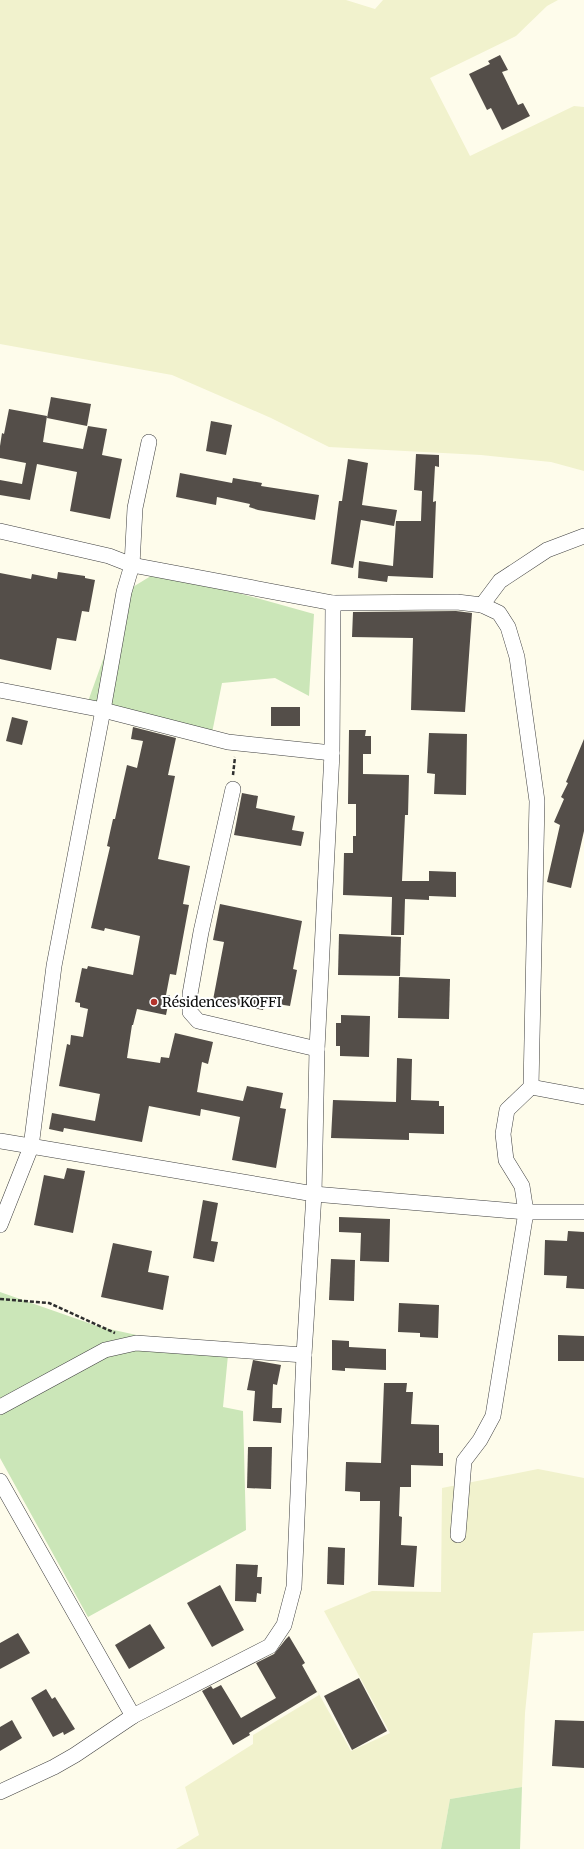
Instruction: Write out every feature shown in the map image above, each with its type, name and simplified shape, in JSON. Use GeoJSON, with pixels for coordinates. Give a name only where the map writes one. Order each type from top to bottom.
{"type":"FeatureCollection","features":[{"type":"Feature","properties":{"kind":"street"},"geometry":{"type":"LineString","coordinates":[[0,1226],[31,1147],[53,974],[124,592],[132,565],[135,508],[149,442]]}},
{"type":"Feature","properties":{"kind":"street"},"geometry":{"type":"LineString","coordinates":[[0,531],[109,556],[132,565],[333,603],[457,602],[482,605],[499,613],[508,627],[517,657],[537,801],[531,1087],[507,1110],[503,1134],[506,1160],[522,1186],[526,1212],[493,1416],[480,1440],[464,1461],[458,1535]]}},
{"type":"Feature","properties":{"kind":"street"},"geometry":{"type":"LineString","coordinates":[[482,605],[500,581],[547,550],[584,536]]}},
{"type":"Feature","properties":{"kind":"street"},"geometry":{"type":"LineString","coordinates":[[0,1792],[75,1756],[133,1716],[270,1646],[284,1625],[294,1587],[304,1355],[314,1194],[317,1049],[332,753],[333,603]]}},
{"type":"Feature","properties":{"kind":"street"},"geometry":{"type":"LineString","coordinates":[[0,690],[103,710],[228,742],[332,753]]}},
{"type":"Feature","properties":{"kind":"street"},"geometry":{"type":"LineString","coordinates":[[233,789],[201,932],[190,994],[190,1012],[198,1021],[317,1049]]}},
{"type":"Feature","properties":{"kind":"street"},"geometry":{"type":"LineString","coordinates":[[531,1087],[584,1097]]}},
{"type":"Feature","properties":{"kind":"street"},"geometry":{"type":"LineString","coordinates":[[0,1141],[314,1194],[526,1212],[584,1212]]}},
{"type":"Feature","properties":{"kind":"street"},"geometry":{"type":"LineString","coordinates":[[0,1407],[105,1350],[136,1343],[304,1355]]}},
{"type":"Feature","properties":{"kind":"street"},"geometry":{"type":"LineString","coordinates":[[0,1481],[133,1716]]}},
{"type":"Feature","properties":{"kind":"path"},"geometry":{"type":"LineString","coordinates":[[233,789],[233,764],[238,742]]}},
{"type":"Feature","properties":{"kind":"path"},"geometry":{"type":"LineString","coordinates":[[0,1299],[49,1304],[136,1343]]}},
{"type":"Feature","properties":{"kind":"green space"},"geometry":{"type":"Polygon","coordinates":[[[0,0],[346,0],[375,9],[383,0],[558,0],[547,6],[516,36],[430,78],[470,156],[574,106],[584,107],[584,471],[551,462],[481,455],[329,447],[271,418],[172,375],[0,344],[0,0]]]}},
{"type":"Feature","properties":{"kind":"green space"},"geometry":{"type":"Polygon","coordinates":[[[159,571],[314,614],[309,696],[275,678],[222,683],[212,733],[86,707],[128,590],[159,571]]]}},
{"type":"Feature","properties":{"kind":"green space"},"geometry":{"type":"Polygon","coordinates":[[[0,1292],[100,1327],[228,1355],[223,1407],[243,1411],[246,1530],[88,1617],[0,1458],[0,1292]]]}},
{"type":"Feature","properties":{"kind":"green space"},"geometry":{"type":"Polygon","coordinates":[[[538,1469],[584,1478],[584,1631],[533,1633],[525,1713],[522,1787],[450,1799],[441,1849],[176,1849],[199,1835],[185,1787],[253,1744],[253,1735],[319,1695],[306,1671],[351,1751],[390,1733],[324,1611],[372,1591],[441,1592],[442,1488],[538,1469]]]}},
{"type":"Feature","properties":{"kind":"green space"},"geometry":{"type":"Polygon","coordinates":[[[522,1787],[520,1849],[441,1849],[450,1799],[522,1787]]]}},
{"type":"Feature","properties":{"kind":"building"},"geometry":{"type":"Polygon","coordinates":[[[500,55],[508,70],[502,72],[518,105],[523,103],[530,116],[502,130],[491,108],[487,110],[469,74],[490,64],[488,61],[500,55]]]}},
{"type":"Feature","properties":{"kind":"building"},"geometry":{"type":"Polygon","coordinates":[[[51,397],[91,404],[87,426],[47,418],[51,397]]]}},
{"type":"Feature","properties":{"kind":"building"},"geometry":{"type":"Polygon","coordinates":[[[9,409],[47,416],[43,442],[83,449],[88,426],[107,429],[102,455],[122,459],[110,519],[70,511],[77,472],[37,464],[30,500],[0,495],[0,480],[22,484],[26,463],[0,458],[2,433],[4,434],[9,409]]]}},
{"type":"Feature","properties":{"kind":"building"},"geometry":{"type":"Polygon","coordinates":[[[211,421],[232,425],[226,455],[206,451],[211,421]]]}},
{"type":"Feature","properties":{"kind":"building"},"geometry":{"type":"Polygon","coordinates":[[[416,454],[439,455],[439,467],[435,466],[433,502],[436,501],[433,578],[388,576],[387,582],[358,578],[359,561],[393,566],[396,521],[421,521],[422,491],[414,490],[416,454]]]}},
{"type":"Feature","properties":{"kind":"building"},"geometry":{"type":"Polygon","coordinates":[[[348,459],[368,463],[362,505],[397,510],[394,526],[361,520],[353,568],[331,564],[339,501],[342,501],[348,459]]]}},
{"type":"Feature","properties":{"kind":"building"},"geometry":{"type":"Polygon","coordinates":[[[180,473],[232,483],[233,478],[262,483],[261,486],[319,495],[315,520],[258,510],[249,507],[250,504],[217,497],[216,505],[176,497],[180,473]]]}},
{"type":"Feature","properties":{"kind":"building"},"geometry":{"type":"Polygon","coordinates":[[[58,572],[85,576],[85,578],[95,580],[89,612],[82,611],[76,641],[57,638],[51,670],[0,659],[0,573],[31,579],[32,574],[57,579],[58,572]]]}},
{"type":"Feature","properties":{"kind":"building"},"geometry":{"type":"Polygon","coordinates":[[[456,611],[472,613],[465,712],[411,710],[413,638],[352,637],[353,612],[456,611]]]}},
{"type":"Feature","properties":{"kind":"building"},"geometry":{"type":"Polygon","coordinates":[[[271,707],[300,707],[300,726],[271,726],[271,707]]]}},
{"type":"Feature","properties":{"kind":"building"},"geometry":{"type":"Polygon","coordinates":[[[12,717],[28,721],[22,745],[6,741],[12,717]]]}},
{"type":"Feature","properties":{"kind":"building"},"geometry":{"type":"Polygon","coordinates":[[[133,727],[176,738],[168,775],[175,776],[158,859],[190,866],[183,904],[189,905],[176,975],[170,974],[166,995],[170,995],[166,1015],[137,1009],[132,1025],[127,1058],[160,1063],[161,1057],[169,1058],[175,1033],[213,1042],[208,1064],[202,1062],[197,1092],[243,1101],[247,1086],[283,1093],[280,1108],[286,1109],[276,1168],[232,1160],[240,1117],[201,1109],[200,1116],[149,1106],[142,1142],[64,1128],[63,1132],[49,1129],[52,1113],[95,1121],[100,1094],[59,1086],[67,1044],[70,1045],[71,1035],[83,1037],[88,1009],[80,1007],[80,1003],[75,1002],[82,968],[87,969],[88,966],[133,975],[140,936],[105,928],[104,931],[91,928],[110,847],[107,846],[113,819],[115,819],[127,765],[137,768],[143,741],[131,739],[133,727]]]}},
{"type":"Feature","properties":{"kind":"building"},"geometry":{"type":"Polygon","coordinates":[[[349,730],[366,730],[365,736],[371,736],[371,754],[363,754],[363,774],[409,775],[408,815],[405,815],[402,881],[429,881],[429,871],[456,872],[456,897],[429,896],[429,900],[405,899],[404,935],[391,935],[392,897],[343,895],[344,853],[353,853],[353,836],[356,836],[356,804],[348,804],[349,730]]]}},
{"type":"Feature","properties":{"kind":"building"},"geometry":{"type":"Polygon","coordinates":[[[429,733],[467,734],[466,795],[434,794],[435,774],[427,773],[429,733]]]}},
{"type":"Feature","properties":{"kind":"building"},"geometry":{"type":"Polygon","coordinates":[[[584,739],[584,831],[571,888],[547,882],[560,825],[554,822],[564,799],[561,797],[568,783],[566,782],[584,739]]]}},
{"type":"Feature","properties":{"kind":"building"},"geometry":{"type":"Polygon","coordinates":[[[242,793],[258,796],[256,808],[295,816],[292,830],[304,832],[301,846],[234,835],[242,793]]]}},
{"type":"Feature","properties":{"kind":"building"},"geometry":{"type":"Polygon","coordinates":[[[220,904],[302,921],[293,969],[297,970],[290,1006],[265,1002],[263,1010],[213,1000],[224,942],[213,940],[220,904]]]}},
{"type":"Feature","properties":{"kind":"building"},"geometry":{"type":"Polygon","coordinates":[[[339,934],[401,937],[400,976],[338,975],[339,934]]]}},
{"type":"Feature","properties":{"kind":"building"},"geometry":{"type":"Polygon","coordinates":[[[399,977],[450,979],[449,1019],[398,1018],[399,977]]]}},
{"type":"Feature","properties":{"kind":"building"},"geometry":{"type":"Polygon","coordinates":[[[341,1015],[370,1016],[369,1057],[340,1056],[340,1046],[336,1046],[336,1023],[341,1023],[341,1015]]]}},
{"type":"Feature","properties":{"kind":"building"},"geometry":{"type":"Polygon","coordinates":[[[397,1058],[412,1059],[411,1100],[439,1101],[439,1106],[444,1106],[444,1134],[409,1133],[409,1140],[331,1138],[333,1100],[396,1102],[397,1058]]]}},
{"type":"Feature","properties":{"kind":"building"},"geometry":{"type":"Polygon","coordinates":[[[67,1168],[85,1171],[73,1233],[34,1225],[44,1175],[64,1179],[67,1168]]]}},
{"type":"Feature","properties":{"kind":"building"},"geometry":{"type":"Polygon","coordinates":[[[203,1200],[218,1203],[211,1241],[218,1242],[214,1262],[193,1258],[203,1200]]]}},
{"type":"Feature","properties":{"kind":"building"},"geometry":{"type":"Polygon","coordinates":[[[339,1217],[390,1219],[389,1262],[360,1261],[361,1233],[339,1232],[339,1217]]]}},
{"type":"Feature","properties":{"kind":"building"},"geometry":{"type":"Polygon","coordinates":[[[568,1231],[584,1232],[584,1289],[566,1288],[567,1276],[544,1275],[545,1240],[567,1241],[568,1231]]]}},
{"type":"Feature","properties":{"kind":"building"},"geometry":{"type":"Polygon","coordinates":[[[113,1243],[152,1251],[148,1272],[169,1276],[163,1310],[101,1297],[113,1243]]]}},
{"type":"Feature","properties":{"kind":"building"},"geometry":{"type":"Polygon","coordinates":[[[331,1259],[355,1260],[354,1301],[329,1300],[331,1259]]]}},
{"type":"Feature","properties":{"kind":"building"},"geometry":{"type":"Polygon","coordinates":[[[399,1303],[439,1305],[438,1338],[420,1337],[420,1333],[398,1332],[399,1303]]]}},
{"type":"Feature","properties":{"kind":"building"},"geometry":{"type":"Polygon","coordinates":[[[558,1335],[584,1336],[584,1361],[558,1361],[558,1335]]]}},
{"type":"Feature","properties":{"kind":"building"},"geometry":{"type":"Polygon","coordinates":[[[332,1340],[349,1341],[349,1347],[386,1349],[386,1370],[345,1368],[345,1371],[332,1370],[332,1340]]]}},
{"type":"Feature","properties":{"kind":"building"},"geometry":{"type":"Polygon","coordinates":[[[253,1360],[281,1365],[277,1385],[273,1384],[272,1408],[282,1408],[281,1423],[253,1421],[255,1391],[247,1390],[253,1360]]]}},
{"type":"Feature","properties":{"kind":"building"},"geometry":{"type":"Polygon","coordinates":[[[384,1383],[407,1383],[406,1392],[413,1392],[411,1424],[439,1425],[439,1453],[443,1453],[443,1466],[411,1465],[411,1487],[400,1487],[399,1516],[402,1517],[401,1545],[417,1546],[414,1587],[378,1585],[380,1501],[360,1501],[360,1492],[345,1491],[346,1462],[381,1463],[384,1383]]]}},
{"type":"Feature","properties":{"kind":"building"},"geometry":{"type":"Polygon","coordinates":[[[248,1447],[272,1447],[271,1489],[247,1488],[248,1447]]]}},
{"type":"Feature","properties":{"kind":"building"},"geometry":{"type":"Polygon","coordinates":[[[328,1547],[345,1548],[344,1585],[327,1584],[328,1547]]]}},
{"type":"Feature","properties":{"kind":"building"},"geometry":{"type":"Polygon","coordinates":[[[236,1564],[258,1565],[257,1577],[262,1577],[261,1594],[257,1593],[256,1602],[235,1601],[236,1564]]]}},
{"type":"Feature","properties":{"kind":"building"},"geometry":{"type":"Polygon","coordinates":[[[220,1585],[244,1630],[212,1647],[187,1603],[220,1585]]]}},
{"type":"Feature","properties":{"kind":"building"},"geometry":{"type":"Polygon","coordinates":[[[150,1624],[165,1648],[129,1669],[115,1645],[150,1624]]]}},
{"type":"Feature","properties":{"kind":"building"},"geometry":{"type":"Polygon","coordinates":[[[18,1633],[30,1653],[0,1669],[0,1643],[18,1633]]]}},
{"type":"Feature","properties":{"kind":"building"},"geometry":{"type":"Polygon","coordinates":[[[289,1636],[305,1663],[302,1665],[317,1692],[249,1733],[250,1735],[233,1745],[202,1691],[211,1686],[213,1689],[221,1685],[241,1718],[276,1698],[256,1663],[274,1654],[289,1636]]]}},
{"type":"Feature","properties":{"kind":"building"},"geometry":{"type":"Polygon","coordinates":[[[359,1678],[387,1731],[352,1750],[324,1696],[359,1678]]]}},
{"type":"Feature","properties":{"kind":"building"},"geometry":{"type":"Polygon","coordinates":[[[46,1689],[52,1699],[55,1697],[75,1729],[64,1735],[63,1732],[53,1737],[31,1698],[46,1689]]]}},
{"type":"Feature","properties":{"kind":"building"},"geometry":{"type":"Polygon","coordinates":[[[12,1720],[22,1738],[0,1751],[0,1727],[12,1720]]]}},
{"type":"Feature","properties":{"kind":"building"},"geometry":{"type":"Polygon","coordinates":[[[555,1720],[584,1721],[584,1768],[552,1766],[555,1720]]]}},
{"type":"Feature","properties":{"kind":"place","name":"Résidences KOFFI"},"geometry":{"type":"Point","coordinates":[154,1002]}}]}
